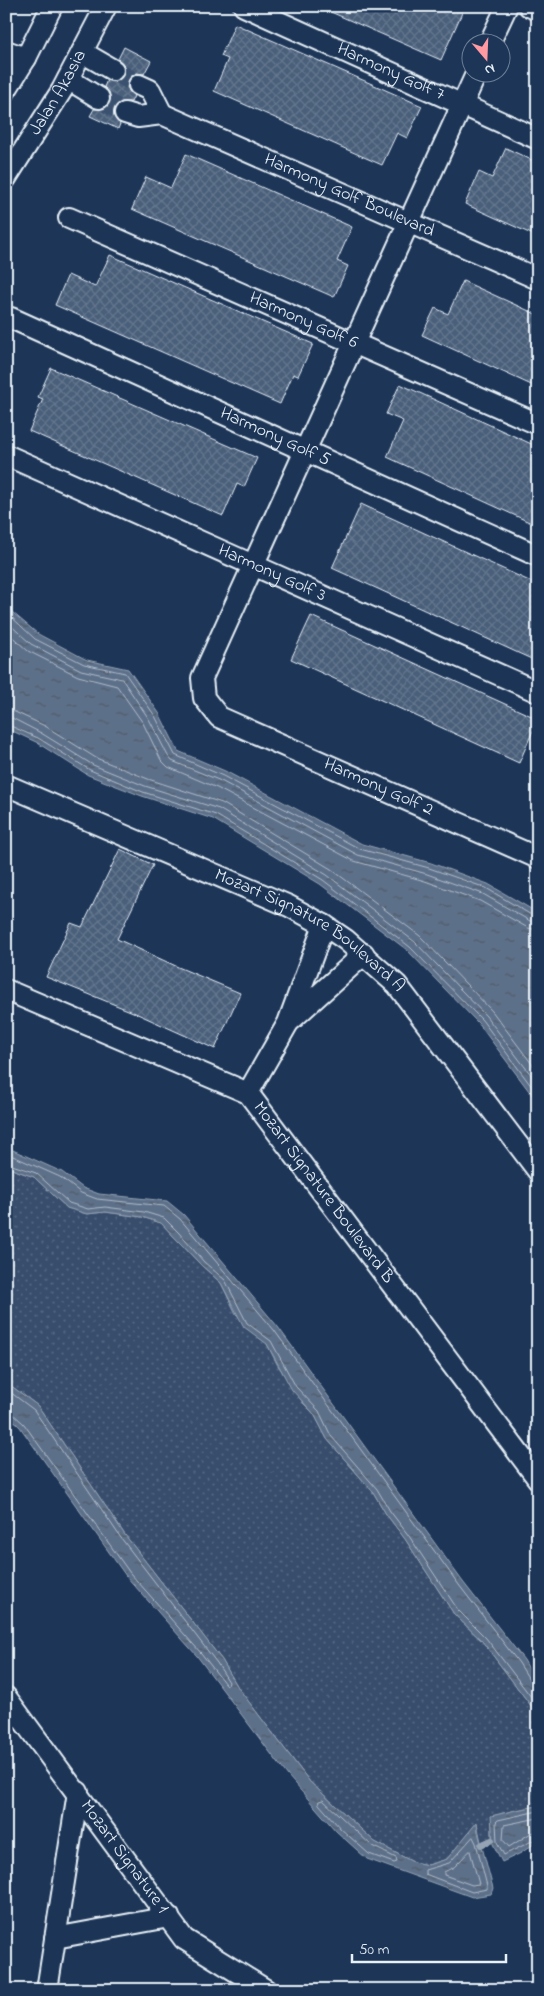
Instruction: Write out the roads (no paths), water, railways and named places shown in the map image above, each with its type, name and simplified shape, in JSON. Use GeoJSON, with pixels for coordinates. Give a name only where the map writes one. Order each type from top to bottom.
{"type":"FeatureCollection","features":[{"type":"Feature","properties":{"kind":"street"},"geometry":{"type":"LineString","coordinates":[[6,90],[26,58],[52,6]]}},
{"type":"Feature","properties":{"kind":"street","name":"Jalan Akasia"},"geometry":{"type":"LineString","coordinates":[[6,178],[68,79],[106,6]]}},
{"type":"Feature","properties":{"kind":"street","name":"Harmony Golf 7"},"geometry":{"type":"LineString","coordinates":[[244,6],[538,139]]}},
{"type":"Feature","properties":{"kind":"street"},"geometry":{"type":"LineString","coordinates":[[494,32],[506,6]]}},
{"type":"Feature","properties":{"kind":"street"},"geometry":{"type":"LineString","coordinates":[[529,6],[538,10]]}},
{"type":"Feature","properties":{"kind":"street"},"geometry":{"type":"LineString","coordinates":[[6,51],[26,58]]}},
{"type":"Feature","properties":{"kind":"street"},"geometry":{"type":"LineString","coordinates":[[82,52],[113,70]]}},
{"type":"Feature","properties":{"kind":"street"},"geometry":{"type":"LineString","coordinates":[[68,79],[99,98]]}},
{"type":"Feature","properties":{"kind":"street"},"geometry":{"type":"LineString","coordinates":[[253,565],[472,82]]}},
{"type":"Feature","properties":{"kind":"street"},"geometry":{"type":"LineString","coordinates":[[126,114],[138,117],[162,114],[150,90],[139,85]]}},
{"type":"Feature","properties":{"kind":"street","name":"Harmony Golf Boulevard"},"geometry":{"type":"LineString","coordinates":[[162,114],[538,279]]}},
{"type":"Feature","properties":{"kind":"street","name":"Harmony Golf 6"},"geometry":{"type":"LineString","coordinates":[[69,218],[538,424]]}},
{"type":"Feature","properties":{"kind":"street","name":"Harmony Golf 5"},"geometry":{"type":"LineString","coordinates":[[9,319],[538,556]]}},
{"type":"Feature","properties":{"kind":"street","name":"Harmony Golf 3"},"geometry":{"type":"LineString","coordinates":[[6,455],[538,692]]}},
{"type":"Feature","properties":{"kind":"street","name":"Harmony Golf 2"},"geometry":{"type":"LineString","coordinates":[[253,565],[202,678],[204,698],[219,717],[536,854]]}},
{"type":"Feature","properties":{"kind":"street","name":"Mozart Signature Boulevard A"},"geometry":{"type":"LineString","coordinates":[[6,785],[289,906],[324,925],[364,954],[397,985],[538,1171]]}},
{"type":"Feature","properties":{"kind":"street"},"geometry":{"type":"LineString","coordinates":[[248,1093],[288,1023],[324,925]]}},
{"type":"Feature","properties":{"kind":"street"},"geometry":{"type":"LineString","coordinates":[[288,1023],[364,954]]}},
{"type":"Feature","properties":{"kind":"street","name":"Mozart Signature Boulevard B"},"geometry":{"type":"LineString","coordinates":[[6,990],[248,1093],[538,1479]]}},
{"type":"Feature","properties":{"kind":"street","name":"Mozart Signature 1"},"geometry":{"type":"LineString","coordinates":[[6,1697],[78,1792],[184,1939],[266,1990]]}},
{"type":"Feature","properties":{"kind":"street"},"geometry":{"type":"LineString","coordinates":[[48,1990],[78,1792]]}},
{"type":"Feature","properties":{"kind":"street"},"geometry":{"type":"LineString","coordinates":[[55,1938],[169,1917]]}},
{"type":"Feature","properties":{"kind":"water"},"geometry":{"type":"Polygon","coordinates":[[[6,607],[38,634],[87,660],[128,669],[159,713],[178,751],[225,771],[362,844],[431,863],[488,884],[538,913],[538,1103],[478,1023],[407,950],[320,884],[213,819],[142,796],[88,775],[36,742],[6,728],[6,607]]]}},
{"type":"Feature","properties":{"kind":"water"},"geometry":{"type":"Polygon","coordinates":[[[6,1147],[62,1172],[83,1188],[99,1194],[167,1201],[184,1215],[278,1327],[463,1582],[524,1660],[538,1685],[538,1715],[482,1641],[454,1614],[373,1492],[327,1439],[314,1414],[292,1390],[267,1344],[244,1327],[221,1283],[161,1223],[142,1217],[105,1212],[87,1214],[67,1208],[34,1177],[6,1167],[6,1147]]]}},
{"type":"Feature","properties":{"kind":"water"},"geometry":{"type":"Polygon","coordinates":[[[6,1382],[38,1406],[125,1535],[222,1660],[239,1689],[310,1782],[375,1842],[413,1862],[428,1865],[447,1859],[477,1822],[493,1888],[491,1894],[472,1897],[367,1859],[336,1831],[288,1776],[197,1656],[126,1576],[20,1427],[6,1414],[6,1382]]]}},
{"type":"Feature","properties":{"kind":"water"},"geometry":{"type":"Polygon","coordinates":[[[538,1806],[538,1841],[521,1853],[502,1862],[493,1844],[491,1816],[538,1806]]]}},
{"type":"Feature","properties":{"kind":"waterway"},"geometry":{"type":"LineString","coordinates":[[481,1845],[492,1840]]}},
{"type":"Feature","properties":{"kind":"tunnel"},"geometry":{"type":"LineString","coordinates":[[113,70],[139,85]]}},
{"type":"Feature","properties":{"kind":"tunnel"},"geometry":{"type":"LineString","coordinates":[[99,98],[125,113]]}}]}
